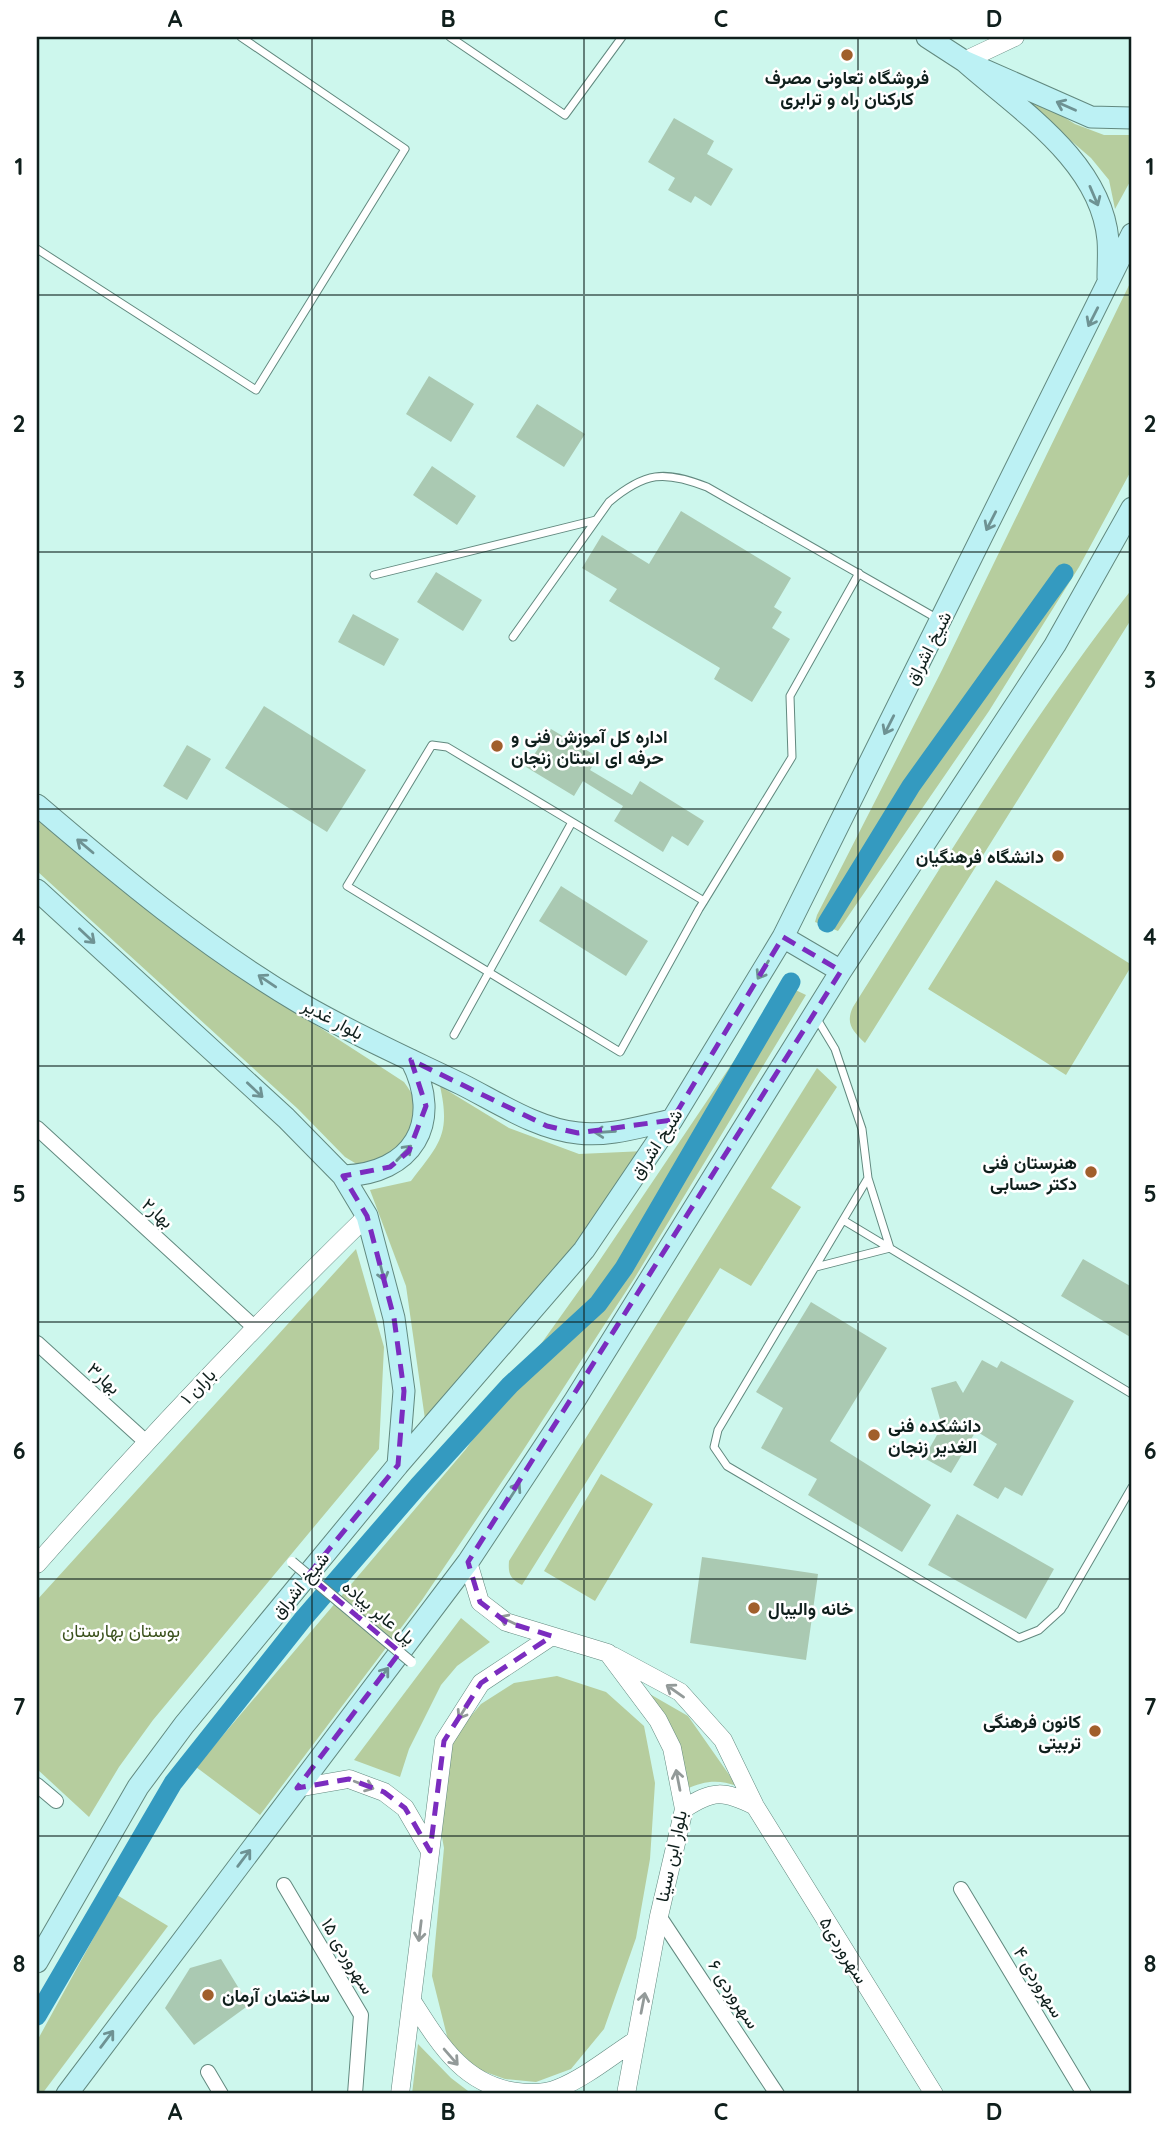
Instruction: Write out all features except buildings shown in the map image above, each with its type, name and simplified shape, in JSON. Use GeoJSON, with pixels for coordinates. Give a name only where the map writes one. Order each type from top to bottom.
{"type":"FeatureCollection","features":[{"type":"Feature","properties":{"kind":"main road"},"geometry":{"type":"LineString","coordinates":[[927,37],[964,61],[1067,152],[1094,192],[1108,238],[1108,286]]}},
{"type":"Feature","properties":{"kind":"main road"},"geometry":{"type":"LineString","coordinates":[[964,61],[1091,117],[1132,118]]}},
{"type":"Feature","properties":{"kind":"main road","name":"شیخ اشراق"},"geometry":{"type":"LineString","coordinates":[[37,1962],[138,1787],[184,1726],[398,1465],[584,1250],[672,1120],[783,937],[1132,234]]}},
{"type":"Feature","properties":{"kind":"main road"},"geometry":{"type":"LineString","coordinates":[[67,2094],[467,1562],[575,1400],[841,971],[1125,539],[1132,508]]}},
{"type":"Feature","properties":{"kind":"main road","name":"بلوار غدیر"},"geometry":{"type":"LineString","coordinates":[[37,805],[113,870],[195,933],[300,1003],[411,1060],[547,1126],[578,1133],[611,1133],[672,1120]]}},
{"type":"Feature","properties":{"kind":"main road"},"geometry":{"type":"LineString","coordinates":[[37,890],[286,1118],[343,1176],[367,1216],[394,1318],[404,1391],[398,1465]]}},
{"type":"Feature","properties":{"kind":"main road"},"geometry":{"type":"LineString","coordinates":[[783,937],[841,971]]}},
{"type":"Feature","properties":{"kind":"main road"},"geometry":{"type":"LineString","coordinates":[[343,1176],[368,1175],[390,1167],[409,1151],[421,1130],[426,1106],[423,1082],[411,1060]]}},
{"type":"Feature","properties":{"kind":"street"},"geometry":{"type":"LineString","coordinates":[[964,61],[1015,37]]}},
{"type":"Feature","properties":{"kind":"street","name":"بهار۲"},"geometry":{"type":"LineString","coordinates":[[37,1128],[254,1327]]}},
{"type":"Feature","properties":{"kind":"street","name":"باران ۱"},"geometry":{"type":"LineString","coordinates":[[37,1564],[145,1441],[254,1327],[367,1216]]}},
{"type":"Feature","properties":{"kind":"street","name":"بهار۳"},"geometry":{"type":"LineString","coordinates":[[37,1343],[145,1441]]}},
{"type":"Feature","properties":{"kind":"street","name":"پل عابر پیاده"},"geometry":{"type":"LineString","coordinates":[[292,1562],[411,1661]]}},
{"type":"Feature","properties":{"kind":"street"},"geometry":{"type":"LineString","coordinates":[[467,1562],[480,1602],[506,1622],[608,1653]]}},
{"type":"Feature","properties":{"kind":"street"},"geometry":{"type":"LineString","coordinates":[[400,2094],[444,1741],[481,1683],[552,1636]]}},
{"type":"Feature","properties":{"kind":"street","name":"سهروردی۵"},"geometry":{"type":"LineString","coordinates":[[608,1653],[680,1692],[723,1740],[755,1805],[934,2094]]}},
{"type":"Feature","properties":{"kind":"street","name":"بلوار ابن سینا"},"geometry":{"type":"LineString","coordinates":[[608,1653],[658,1720],[672,1748],[684,1809],[659,1916],[626,2094]]}},
{"type":"Feature","properties":{"kind":"street"},"geometry":{"type":"LineString","coordinates":[[297,1788],[349,1779],[384,1792],[405,1808],[430,1851]]}},
{"type":"Feature","properties":{"kind":"street"},"geometry":{"type":"LineString","coordinates":[[37,1785],[56,1801]]}},
{"type":"Feature","properties":{"kind":"street"},"geometry":{"type":"LineString","coordinates":[[684,1809],[706,1795],[731,1794],[755,1805]]}},
{"type":"Feature","properties":{"kind":"street","name":"سهروردی ۱۵"},"geometry":{"type":"LineString","coordinates":[[284,1885],[361,2015],[355,2094]]}},
{"type":"Feature","properties":{"kind":"street","name":"سهروردی ۴"},"geometry":{"type":"LineString","coordinates":[[961,1889],[1084,2094]]}},
{"type":"Feature","properties":{"kind":"street","name":"سهروردی ۶"},"geometry":{"type":"LineString","coordinates":[[659,1916],[776,2094]]}},
{"type":"Feature","properties":{"kind":"street"},"geometry":{"type":"LineString","coordinates":[[412,2001],[448,2055],[464,2072],[501,2090],[541,2094],[558,2089],[636,2040]]}},
{"type":"Feature","properties":{"kind":"street"},"geometry":{"type":"LineString","coordinates":[[208,2072],[221,2094]]}},
{"type":"Feature","properties":{"kind":"lane"},"geometry":{"type":"LineString","coordinates":[[37,249],[256,390],[405,149],[240,37]]}},
{"type":"Feature","properties":{"kind":"lane"},"geometry":{"type":"LineString","coordinates":[[450,37],[565,116],[622,37]]}},
{"type":"Feature","properties":{"kind":"lane"},"geometry":{"type":"LineString","coordinates":[[513,638],[610,502],[626,488],[650,475],[680,476],[718,492],[941,621]]}},
{"type":"Feature","properties":{"kind":"lane"},"geometry":{"type":"LineString","coordinates":[[374,575],[597,520]]}},
{"type":"Feature","properties":{"kind":"lane"},"geometry":{"type":"LineString","coordinates":[[704,901],[447,747],[432,745],[347,886],[620,1052],[704,901],[793,757],[790,696],[859,573]]}},
{"type":"Feature","properties":{"kind":"lane"},"geometry":{"type":"LineString","coordinates":[[454,1035],[572,822]]}},
{"type":"Feature","properties":{"kind":"lane"},"geometry":{"type":"LineString","coordinates":[[814,1014],[835,1049],[862,1129],[869,1178],[890,1248]]}},
{"type":"Feature","properties":{"kind":"lane"},"geometry":{"type":"LineString","coordinates":[[869,1178],[718,1430],[714,1447],[727,1466],[1019,1638],[1040,1630],[1061,1611],[1132,1487]]}},
{"type":"Feature","properties":{"kind":"lane"},"geometry":{"type":"LineString","coordinates":[[844,1220],[1132,1394]]}},
{"type":"Feature","properties":{"kind":"lane"},"geometry":{"type":"LineString","coordinates":[[816,1267],[890,1248]]}},
{"type":"Feature","properties":{"kind":"highlighted area"},"geometry":{"type":"Polygon","coordinates":[[[783,937],[841,971],[468,1562],[480,1602],[506,1622],[552,1636],[481,1683],[444,1741],[430,1851],[405,1808],[384,1792],[349,1779],[297,1788],[400,1652],[308,1575],[398,1465],[404,1391],[394,1318],[367,1216],[343,1176],[390,1167],[409,1151],[426,1106],[411,1060],[547,1126],[578,1133],[672,1120],[783,937]]]}},
{"type":"Feature","properties":{"kind":"green space"},"geometry":{"type":"Polygon","coordinates":[[[1023,92],[1075,124],[1104,135],[1132,135],[1132,178],[1115,209],[1109,180],[1091,158],[1017,94],[1023,92]]]}},
{"type":"Feature","properties":{"kind":"green space"},"geometry":{"type":"Polygon","coordinates":[[[1132,279],[1132,469],[1079,567],[989,711],[838,931],[815,922],[942,670],[1132,279]]]}},
{"type":"Feature","properties":{"kind":"green space"},"geometry":{"type":"Polygon","coordinates":[[[1132,589],[1132,618],[865,1043],[850,1023],[853,1007],[1022,742],[1132,589]]]}},
{"type":"Feature","properties":{"kind":"green space"},"geometry":{"type":"Polygon","coordinates":[[[37,815],[78,854],[166,924],[260,989],[404,1082],[414,1098],[418,1112],[416,1125],[410,1136],[389,1153],[360,1166],[345,1157],[298,1109],[37,871],[37,815]]]}},
{"type":"Feature","properties":{"kind":"green space"},"geometry":{"type":"Polygon","coordinates":[[[996,880],[1132,965],[1066,1075],[928,989],[996,880]]]}},
{"type":"Feature","properties":{"kind":"green space"},"geometry":{"type":"Polygon","coordinates":[[[785,985],[806,995],[634,1279],[422,1600],[260,1815],[196,1767],[466,1449],[583,1285],[785,985]]]}},
{"type":"Feature","properties":{"kind":"green space"},"geometry":{"type":"Polygon","coordinates":[[[817,1068],[837,1087],[771,1188],[801,1207],[751,1286],[720,1268],[522,1585],[518,1583],[511,1576],[509,1561],[817,1068]]]}},
{"type":"Feature","properties":{"kind":"green space"},"geometry":{"type":"Polygon","coordinates":[[[440,1086],[509,1128],[579,1154],[645,1151],[575,1247],[426,1426],[406,1286],[370,1190],[411,1181],[429,1157],[443,1128],[440,1086]]]}},
{"type":"Feature","properties":{"kind":"green space","name":"بوستان بهارستان"},"geometry":{"type":"Polygon","coordinates":[[[356,1249],[384,1347],[379,1449],[153,1720],[119,1767],[89,1817],[37,1769],[37,1600],[356,1249]]]}},
{"type":"Feature","properties":{"kind":"green space"},"geometry":{"type":"Polygon","coordinates":[[[601,1474],[653,1504],[595,1601],[544,1571],[601,1474]]]}},
{"type":"Feature","properties":{"kind":"green space"},"geometry":{"type":"Polygon","coordinates":[[[461,1618],[490,1642],[457,1666],[441,1685],[409,1749],[400,1777],[354,1760],[461,1618]]]}},
{"type":"Feature","properties":{"kind":"green space"},"geometry":{"type":"Polygon","coordinates":[[[557,1676],[606,1692],[644,1726],[655,1783],[650,1859],[636,1938],[604,2029],[571,2069],[536,2082],[505,2079],[477,2069],[448,2040],[432,1976],[444,1848],[439,1821],[446,1757],[460,1729],[481,1704],[514,1683],[557,1676]]]}},
{"type":"Feature","properties":{"kind":"green space"},"geometry":{"type":"Polygon","coordinates":[[[648,1693],[688,1716],[737,1786],[711,1782],[686,1789],[648,1693]]]}},
{"type":"Feature","properties":{"kind":"green space"},"geometry":{"type":"Polygon","coordinates":[[[117,1895],[168,1926],[42,2094],[37,2094],[37,2041],[117,1895]]]}},
{"type":"Feature","properties":{"kind":"green space"},"geometry":{"type":"Polygon","coordinates":[[[418,2044],[451,2078],[472,2094],[412,2094],[418,2044]]]}},
{"type":"Feature","properties":{"kind":"waterway"},"geometry":{"type":"LineString","coordinates":[[827,923],[911,786],[1064,573]]}},
{"type":"Feature","properties":{"kind":"waterway"},"geometry":{"type":"LineString","coordinates":[[37,2016],[173,1783],[303,1619],[418,1486],[510,1385],[598,1304],[624,1268],[791,982]]}},
{"type":"Feature","properties":{"kind":"place","name":"فروشگاه تعاونی مصرف کارکنان راه و ترابری"},"geometry":{"type":"Point","coordinates":[847,55]}},
{"type":"Feature","properties":{"kind":"place","name":"اداره کل آموزش فنی و حرفه ای استان زنجان"},"geometry":{"type":"Point","coordinates":[497,746]}},
{"type":"Feature","properties":{"kind":"place","name":"دانشگاه فرهنگیان"},"geometry":{"type":"Point","coordinates":[1058,856]}},
{"type":"Feature","properties":{"kind":"place","name":"هنرستان فنی دکتر حسابی"},"geometry":{"type":"Point","coordinates":[1091,1172]}},
{"type":"Feature","properties":{"kind":"place","name":"دانشکده فنی الغدیر زنجان"},"geometry":{"type":"Point","coordinates":[874,1435]}},
{"type":"Feature","properties":{"kind":"place","name":"خانه والیبال"},"geometry":{"type":"Point","coordinates":[754,1608]}},
{"type":"Feature","properties":{"kind":"place","name":"کانون فرهنگی تربیتی"},"geometry":{"type":"Point","coordinates":[1095,1731]}},
{"type":"Feature","properties":{"kind":"place","name":"ساختمان آرمان"},"geometry":{"type":"Point","coordinates":[208,1995]}}]}
